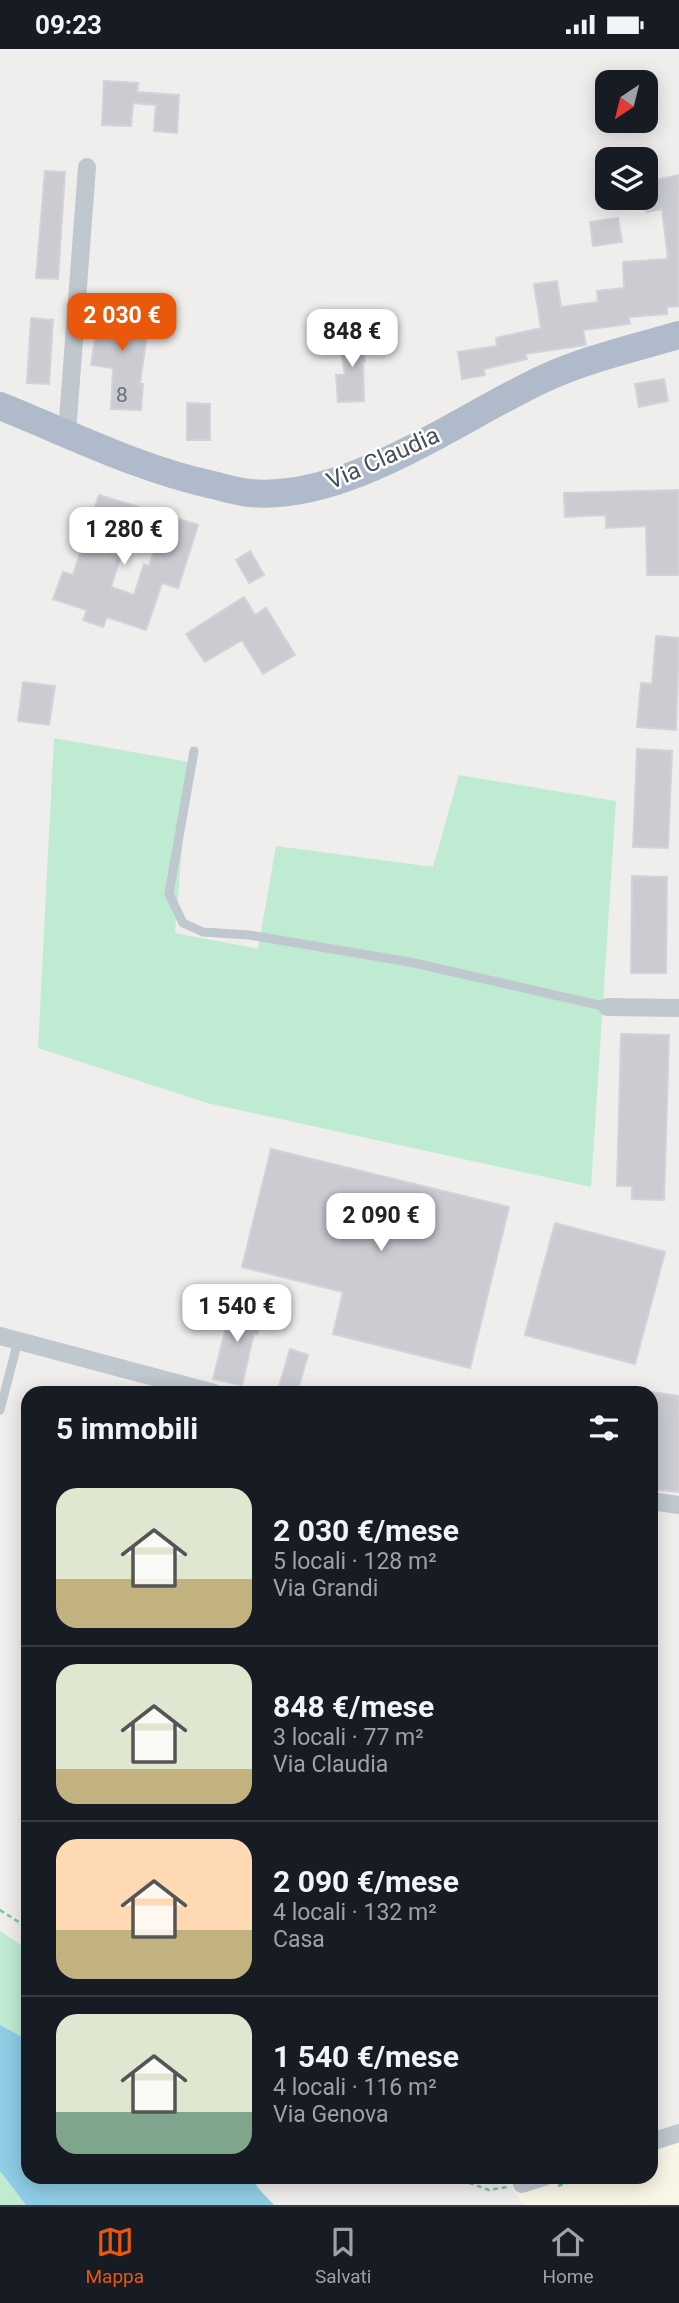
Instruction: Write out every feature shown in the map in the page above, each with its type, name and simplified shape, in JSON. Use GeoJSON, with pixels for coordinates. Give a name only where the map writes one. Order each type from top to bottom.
{"type":"FeatureCollection","features":[{"type":"Feature","properties":{"kind":"main road","name":"Via Claudia"},"geometry":{"type":"LineString","coordinates":[[0,405],[128,459],[189,480],[250,493],[286,492],[319,487],[384,461],[545,378],[616,353],[679,335]]}},
{"type":"Feature","properties":{"kind":"street"},"geometry":{"type":"LineString","coordinates":[[67,433],[87,167]]}},
{"type":"Feature","properties":{"kind":"street"},"geometry":{"type":"LineString","coordinates":[[607,1007],[679,1008]]}},
{"type":"Feature","properties":{"kind":"street"},"geometry":{"type":"LineString","coordinates":[[0,1336],[188,1386]]}},
{"type":"Feature","properties":{"kind":"street"},"geometry":{"type":"LineString","coordinates":[[658,1502],[679,1505]]}},
{"type":"Feature","properties":{"kind":"street"},"geometry":{"type":"LineString","coordinates":[[658,2140],[679,2133]]}},
{"type":"Feature","properties":{"kind":"lane"},"geometry":{"type":"LineString","coordinates":[[194,751],[169,894],[183,923],[203,932],[248,935],[410,962],[607,1007]]}},
{"type":"Feature","properties":{"kind":"lane"},"geometry":{"type":"LineString","coordinates":[[0,1410],[18,1341]]}},
{"type":"Feature","properties":{"kind":"path"},"geometry":{"type":"LineString","coordinates":[[0,1910],[21,1924]]}},
{"type":"Feature","properties":{"kind":"path"},"geometry":{"type":"LineString","coordinates":[[472,2184],[489,2190],[522,2184]]}},
{"type":"Feature","properties":{"kind":"shaded area"},"geometry":{"type":"Polygon","coordinates":[[[679,2132],[679,2205],[524,2205],[508,2184],[658,2184],[658,2138],[679,2132]]]}},
{"type":"Feature","properties":{"kind":"green space"},"geometry":{"type":"Polygon","coordinates":[[[54,738],[189,762],[175,933],[258,949],[276,846],[433,867],[459,775],[616,801],[591,1187],[207,1103],[38,1048],[54,738]]]}},
{"type":"Feature","properties":{"kind":"green space"},"geometry":{"type":"Polygon","coordinates":[[[0,1931],[21,1945],[21,2036],[0,2025],[0,1931]]]}},
{"type":"Feature","properties":{"kind":"green space"},"geometry":{"type":"Polygon","coordinates":[[[0,2171],[26,2205],[0,2205],[0,2171]]]}},
{"type":"Feature","properties":{"kind":"water"},"geometry":{"type":"Polygon","coordinates":[[[0,2025],[21,2036],[21,2184],[256,2184],[274,2205],[26,2205],[0,2171],[0,2025]]]}},
{"type":"Feature","properties":{"kind":"building"},"geometry":{"type":"Polygon","coordinates":[[[104,81],[138,83],[137,92],[179,95],[177,133],[154,131],[156,105],[133,103],[131,126],[102,125],[104,81]]]}},
{"type":"Feature","properties":{"kind":"building"},"geometry":{"type":"Polygon","coordinates":[[[45,171],[65,172],[58,279],[36,278],[45,171]]]}},
{"type":"Feature","properties":{"kind":"building"},"geometry":{"type":"Polygon","coordinates":[[[679,175],[679,306],[667,307],[667,314],[629,317],[630,324],[583,330],[586,345],[525,354],[527,359],[484,369],[485,375],[462,379],[458,352],[497,346],[496,338],[541,328],[534,284],[557,281],[561,307],[598,302],[597,291],[624,288],[623,262],[668,259],[662,209],[658,210],[658,179],[679,175]]]}},
{"type":"Feature","properties":{"kind":"building"},"geometry":{"type":"Polygon","coordinates":[[[618,218],[622,242],[593,246],[590,222],[618,218]]]}},
{"type":"Feature","properties":{"kind":"building"},"geometry":{"type":"Polygon","coordinates":[[[100,306],[150,313],[140,384],[143,384],[141,410],[111,409],[113,368],[91,365],[100,306]]]}},
{"type":"Feature","properties":{"kind":"building"},"geometry":{"type":"Polygon","coordinates":[[[31,318],[53,320],[49,384],[27,383],[31,318]]]}},
{"type":"Feature","properties":{"kind":"building"},"geometry":{"type":"Polygon","coordinates":[[[361,332],[365,362],[364,401],[338,402],[336,375],[345,375],[339,335],[361,332]]]}},
{"type":"Feature","properties":{"kind":"building"},"geometry":{"type":"Polygon","coordinates":[[[664,379],[668,401],[639,407],[635,384],[664,379]]]}},
{"type":"Feature","properties":{"kind":"building"},"geometry":{"type":"Polygon","coordinates":[[[187,403],[210,404],[210,440],[187,440],[187,403]]]}},
{"type":"Feature","properties":{"kind":"building"},"geometry":{"type":"Polygon","coordinates":[[[679,490],[679,575],[647,575],[646,526],[606,528],[606,515],[565,517],[564,493],[679,490]]]}},
{"type":"Feature","properties":{"kind":"building"},"geometry":{"type":"Polygon","coordinates":[[[99,495],[138,507],[134,520],[126,517],[114,554],[121,556],[111,587],[134,595],[144,564],[149,566],[162,527],[158,525],[160,513],[198,525],[178,588],[162,583],[146,630],[107,617],[103,627],[83,620],[87,610],[53,599],[63,572],[73,575],[99,495]]]}},
{"type":"Feature","properties":{"kind":"building"},"geometry":{"type":"Polygon","coordinates":[[[250,551],[264,575],[249,583],[236,560],[250,551]]]}},
{"type":"Feature","properties":{"kind":"building"},"geometry":{"type":"Polygon","coordinates":[[[244,597],[255,615],[266,608],[295,655],[263,674],[242,640],[205,662],[186,634],[244,597]]]}},
{"type":"Feature","properties":{"kind":"building"},"geometry":{"type":"Polygon","coordinates":[[[656,636],[679,638],[676,730],[637,727],[641,683],[652,684],[656,636]]]}},
{"type":"Feature","properties":{"kind":"building"},"geometry":{"type":"Polygon","coordinates":[[[23,682],[55,686],[49,725],[18,721],[23,682]]]}},
{"type":"Feature","properties":{"kind":"building"},"geometry":{"type":"Polygon","coordinates":[[[637,749],[672,751],[668,848],[633,847],[637,749]]]}},
{"type":"Feature","properties":{"kind":"building"},"geometry":{"type":"Polygon","coordinates":[[[632,876],[667,877],[666,973],[631,973],[632,876]]]}},
{"type":"Feature","properties":{"kind":"building"},"geometry":{"type":"Polygon","coordinates":[[[621,1034],[669,1035],[664,1200],[632,1199],[632,1186],[617,1186],[621,1034]]]}},
{"type":"Feature","properties":{"kind":"building"},"geometry":{"type":"Polygon","coordinates":[[[271,1149],[509,1207],[470,1368],[333,1334],[343,1292],[242,1267],[271,1149]]]}},
{"type":"Feature","properties":{"kind":"building"},"geometry":{"type":"Polygon","coordinates":[[[555,1223],[665,1252],[635,1364],[525,1335],[555,1223]]]}},
{"type":"Feature","properties":{"kind":"building"},"geometry":{"type":"Polygon","coordinates":[[[232,1303],[263,1314],[257,1334],[254,1333],[242,1385],[213,1379],[232,1303]]]}},
{"type":"Feature","properties":{"kind":"building"},"geometry":{"type":"Polygon","coordinates":[[[290,1349],[308,1355],[299,1386],[279,1386],[290,1349]]]}},
{"type":"Feature","properties":{"kind":"building"},"geometry":{"type":"Polygon","coordinates":[[[658,1393],[679,1396],[679,1492],[658,1490],[658,1393]]]}}]}
